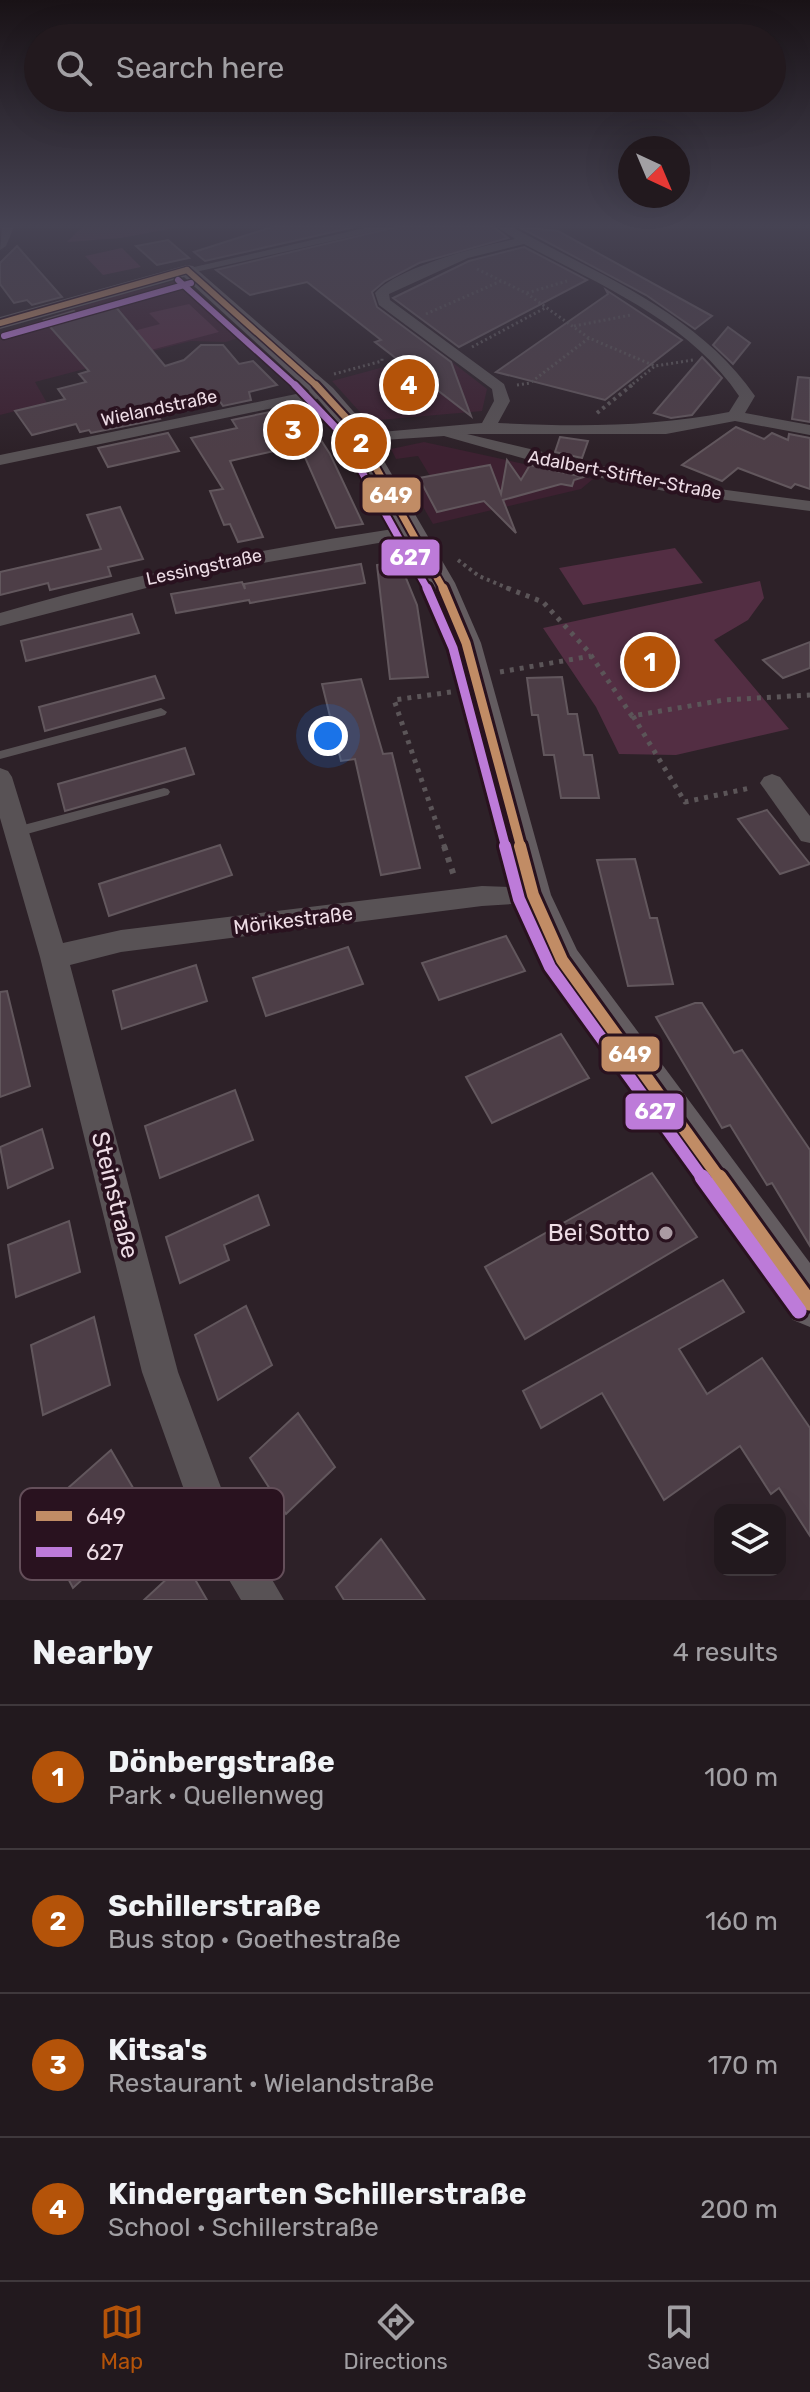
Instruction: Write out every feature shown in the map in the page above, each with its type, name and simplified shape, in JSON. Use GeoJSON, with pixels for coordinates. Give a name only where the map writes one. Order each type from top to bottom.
{"type":"FeatureCollection","features":[{"type":"Feature","properties":{"kind":"street"},"geometry":{"type":"LineString","coordinates":[[0,323],[75,302]]}},
{"type":"Feature","properties":{"kind":"street"},"geometry":{"type":"LineString","coordinates":[[222,302],[318,387],[344,414],[359,439],[412,532],[466,643],[533,895],[562,960],[810,1303]]}},
{"type":"Feature","properties":{"kind":"street"},"geometry":{"type":"LineString","coordinates":[[384,302],[499,387],[502,401],[488,427]]}},
{"type":"Feature","properties":{"kind":"street"},"geometry":{"type":"LineString","coordinates":[[638,302],[658,313],[738,376],[747,396],[735,416]]}},
{"type":"Feature","properties":{"kind":"street","name":"Wielandstraße"},"geometry":{"type":"LineString","coordinates":[[0,460],[318,387]]}},
{"type":"Feature","properties":{"kind":"street"},"geometry":{"type":"LineString","coordinates":[[359,439],[488,427],[666,429],[735,416],[810,430]]}},
{"type":"Feature","properties":{"kind":"street","name":"Adalbert-Stifter-Straße"},"geometry":{"type":"LineString","coordinates":[[442,431],[560,464],[674,488],[810,506]]}},
{"type":"Feature","properties":{"kind":"street","name":"Lessingstraße"},"geometry":{"type":"LineString","coordinates":[[0,620],[78,595],[173,573],[287,550],[412,532]]}},
{"type":"Feature","properties":{"kind":"street","name":"Steinstraße"},"geometry":{"type":"LineString","coordinates":[[0,777],[54,957],[160,1372],[202,1488]]}},
{"type":"Feature","properties":{"kind":"street"},"geometry":{"type":"LineString","coordinates":[[772,783],[810,834]]}},
{"type":"Feature","properties":{"kind":"street","name":"Mörikestraße"},"geometry":{"type":"LineString","coordinates":[[54,957],[121,941],[462,898],[533,895]]}},
{"type":"Feature","properties":{"kind":"street","name":"Steinstraße"},"geometry":{"type":"LineString","coordinates":[[252,1580],[264,1600]]}},
{"type":"Feature","properties":{"kind":"lane"},"geometry":{"type":"LineString","coordinates":[[0,755],[161,712]]}},
{"type":"Feature","properties":{"kind":"lane"},"geometry":{"type":"LineString","coordinates":[[16,832],[164,792]]}},
{"type":"Feature","properties":{"kind":"path"},"geometry":{"type":"LineString","coordinates":[[410,321],[453,302]]}},
{"type":"Feature","properties":{"kind":"path"},"geometry":{"type":"LineString","coordinates":[[537,302],[589,338],[655,366]]}},
{"type":"Feature","properties":{"kind":"path"},"geometry":{"type":"LineString","coordinates":[[455,353],[545,308]]}},
{"type":"Feature","properties":{"kind":"path"},"geometry":{"type":"LineString","coordinates":[[573,327],[606,317],[658,313]]}},
{"type":"Feature","properties":{"kind":"path"},"geometry":{"type":"LineString","coordinates":[[499,387],[530,383],[589,338]]}},
{"type":"Feature","properties":{"kind":"path"},"geometry":{"type":"LineString","coordinates":[[318,387],[382,361],[382,357]]}},
{"type":"Feature","properties":{"kind":"path"},"geometry":{"type":"LineString","coordinates":[[594,430],[591,418],[655,366],[714,357]]}},
{"type":"Feature","properties":{"kind":"path"},"geometry":{"type":"LineString","coordinates":[[425,557],[452,557],[479,576],[543,602],[591,656],[633,716],[685,802],[772,783]]}},
{"type":"Feature","properties":{"kind":"path"},"geometry":{"type":"LineString","coordinates":[[462,898],[394,700],[591,656]]}},
{"type":"Feature","properties":{"kind":"path"},"geometry":{"type":"LineString","coordinates":[[633,716],[724,700],[810,695]]}},
{"type":"Feature","properties":{"kind":"shaded area"},"geometry":{"type":"Polygon","coordinates":[[[97,302],[201,302],[241,337],[226,342],[191,341],[35,382],[47,403],[0,415],[0,333],[97,302]]]}},
{"type":"Feature","properties":{"kind":"shaded area"},"geometry":{"type":"Polygon","coordinates":[[[189,304],[219,332],[113,360],[96,341],[160,324],[149,313],[189,304]]]}},
{"type":"Feature","properties":{"kind":"shaded area"},"geometry":{"type":"Polygon","coordinates":[[[439,352],[487,389],[482,411],[368,421],[332,381],[439,352]]]}},
{"type":"Feature","properties":{"kind":"shaded area"},"geometry":{"type":"Polygon","coordinates":[[[424,442],[593,479],[581,489],[433,524],[408,481],[430,476],[418,456],[396,459],[391,449],[424,442]]]}},
{"type":"Feature","properties":{"kind":"shaded area"},"geometry":{"type":"Polygon","coordinates":[[[675,548],[703,583],[583,605],[559,568],[675,548]]]}},
{"type":"Feature","properties":{"kind":"shaded area"},"geometry":{"type":"Polygon","coordinates":[[[760,581],[764,598],[748,620],[714,640],[789,729],[676,755],[619,754],[596,707],[543,628],[760,581]]]}},
{"type":"Feature","properties":{"kind":"building"},"geometry":{"type":"Polygon","coordinates":[[[332,302],[375,302],[377,307],[451,362],[471,416],[375,342],[381,340],[332,302]]]}},
{"type":"Feature","properties":{"kind":"building"},"geometry":{"type":"Polygon","coordinates":[[[398,302],[546,302],[459,347],[398,302]]]}},
{"type":"Feature","properties":{"kind":"building"},"geometry":{"type":"Polygon","coordinates":[[[597,302],[624,302],[682,340],[605,400],[496,372],[597,302]]]}},
{"type":"Feature","properties":{"kind":"building"},"geometry":{"type":"Polygon","coordinates":[[[656,302],[686,302],[712,316],[695,329],[656,302]]]}},
{"type":"Feature","properties":{"kind":"building"},"geometry":{"type":"Polygon","coordinates":[[[115,306],[165,366],[184,360],[201,345],[223,345],[239,364],[253,361],[277,385],[249,392],[251,400],[223,406],[213,391],[153,407],[160,419],[91,433],[89,430],[80,432],[76,424],[32,435],[15,411],[65,399],[58,389],[86,382],[79,374],[89,371],[44,320],[74,311],[77,315],[115,306]]]}},
{"type":"Feature","properties":{"kind":"building"},"geometry":{"type":"Polygon","coordinates":[[[728,327],[750,343],[733,364],[713,345],[728,327]]]}},
{"type":"Feature","properties":{"kind":"building"},"geometry":{"type":"Polygon","coordinates":[[[702,357],[722,378],[692,415],[671,418],[654,413],[702,357]]]}},
{"type":"Feature","properties":{"kind":"building"},"geometry":{"type":"Polygon","coordinates":[[[798,377],[810,378],[810,422],[792,419],[798,377]]]}},
{"type":"Feature","properties":{"kind":"building"},"geometry":{"type":"Polygon","coordinates":[[[284,409],[308,439],[319,437],[363,524],[336,528],[301,448],[274,451],[230,461],[263,537],[238,542],[230,524],[224,525],[210,491],[223,489],[191,438],[237,428],[232,420],[284,409]]]}},
{"type":"Feature","properties":{"kind":"building"},"geometry":{"type":"Polygon","coordinates":[[[736,427],[764,439],[772,433],[788,440],[789,434],[810,438],[810,489],[795,484],[791,488],[738,468],[722,481],[682,465],[736,427]]]}},
{"type":"Feature","properties":{"kind":"building"},"geometry":{"type":"Polygon","coordinates":[[[168,433],[179,451],[108,467],[98,448],[168,433]]]}},
{"type":"Feature","properties":{"kind":"building"},"geometry":{"type":"Polygon","coordinates":[[[560,437],[588,441],[582,458],[555,452],[560,437]]]}},
{"type":"Feature","properties":{"kind":"building"},"geometry":{"type":"Polygon","coordinates":[[[507,460],[521,480],[530,465],[584,477],[574,480],[572,486],[561,484],[503,500],[516,533],[484,501],[437,512],[419,478],[490,465],[501,494],[507,460]]]}},
{"type":"Feature","properties":{"kind":"building"},"geometry":{"type":"Polygon","coordinates":[[[120,507],[143,559],[108,567],[111,576],[50,590],[48,583],[0,595],[0,572],[101,549],[87,515],[120,507]]]}},
{"type":"Feature","properties":{"kind":"building"},"geometry":{"type":"Polygon","coordinates":[[[399,561],[417,605],[428,677],[390,679],[377,565],[399,561]]]}},
{"type":"Feature","properties":{"kind":"building"},"geometry":{"type":"Polygon","coordinates":[[[361,564],[365,583],[250,603],[249,600],[176,613],[171,594],[242,582],[245,589],[244,584],[361,564]]]}},
{"type":"Feature","properties":{"kind":"building"},"geometry":{"type":"Polygon","coordinates":[[[132,614],[139,633],[26,661],[21,641],[132,614]]]}},
{"type":"Feature","properties":{"kind":"building"},"geometry":{"type":"Polygon","coordinates":[[[810,642],[810,668],[783,678],[763,660],[810,642]]]}},
{"type":"Feature","properties":{"kind":"building"},"geometry":{"type":"Polygon","coordinates":[[[155,676],[164,698],[45,731],[39,707],[155,676]]]}},
{"type":"Feature","properties":{"kind":"building"},"geometry":{"type":"Polygon","coordinates":[[[562,677],[568,714],[577,714],[584,755],[592,755],[599,798],[561,798],[554,755],[544,755],[538,715],[532,715],[527,678],[562,677]]]}},
{"type":"Feature","properties":{"kind":"building"},"geometry":{"type":"Polygon","coordinates":[[[361,679],[383,754],[392,753],[420,868],[381,875],[355,759],[341,761],[322,684],[361,679]]]}},
{"type":"Feature","properties":{"kind":"building"},"geometry":{"type":"Polygon","coordinates":[[[185,748],[194,774],[65,811],[58,784],[185,748]]]}},
{"type":"Feature","properties":{"kind":"building"},"geometry":{"type":"Polygon","coordinates":[[[767,810],[810,864],[780,874],[738,819],[767,810]]]}},
{"type":"Feature","properties":{"kind":"building"},"geometry":{"type":"Polygon","coordinates":[[[220,845],[232,875],[109,916],[99,884],[220,845]]]}},
{"type":"Feature","properties":{"kind":"building"},"geometry":{"type":"Polygon","coordinates":[[[635,859],[650,918],[657,918],[673,984],[628,986],[597,860],[635,859]]]}},
{"type":"Feature","properties":{"kind":"building"},"geometry":{"type":"Polygon","coordinates":[[[506,936],[525,971],[439,1000],[422,963],[506,936]]]}},
{"type":"Feature","properties":{"kind":"building"},"geometry":{"type":"Polygon","coordinates":[[[348,947],[363,984],[266,1016],[253,978],[348,947]]]}},
{"type":"Feature","properties":{"kind":"building"},"geometry":{"type":"Polygon","coordinates":[[[196,965],[207,1001],[122,1029],[113,991],[196,965]]]}},
{"type":"Feature","properties":{"kind":"building"},"geometry":{"type":"Polygon","coordinates":[[[7,991],[30,1086],[0,1097],[0,992],[7,991]]]}},
{"type":"Feature","properties":{"kind":"building"},"geometry":{"type":"Polygon","coordinates":[[[702,1003],[734,1053],[742,1050],[810,1150],[810,1246],[772,1183],[767,1185],[730,1125],[722,1128],[656,1017],[702,1003]]]}},
{"type":"Feature","properties":{"kind":"building"},"geometry":{"type":"Polygon","coordinates":[[[561,1034],[589,1078],[492,1123],[466,1077],[561,1034]]]}},
{"type":"Feature","properties":{"kind":"building"},"geometry":{"type":"Polygon","coordinates":[[[235,1090],[253,1140],[160,1178],[145,1126],[235,1090]]]}},
{"type":"Feature","properties":{"kind":"building"},"geometry":{"type":"Polygon","coordinates":[[[42,1129],[53,1168],[8,1188],[0,1147],[42,1129]]]}},
{"type":"Feature","properties":{"kind":"building"},"geometry":{"type":"Polygon","coordinates":[[[652,1173],[697,1237],[525,1339],[485,1267],[652,1173]]]}},
{"type":"Feature","properties":{"kind":"building"},"geometry":{"type":"Polygon","coordinates":[[[258,1195],[269,1225],[224,1245],[229,1260],[180,1283],[166,1237],[258,1195]]]}},
{"type":"Feature","properties":{"kind":"building"},"geometry":{"type":"Polygon","coordinates":[[[69,1221],[80,1272],[16,1297],[8,1245],[69,1221]]]}},
{"type":"Feature","properties":{"kind":"building"},"geometry":{"type":"Polygon","coordinates":[[[723,1280],[744,1312],[679,1349],[707,1394],[762,1358],[810,1428],[810,1536],[779,1488],[771,1494],[740,1446],[664,1500],[602,1393],[541,1428],[523,1391],[723,1280]]]}},
{"type":"Feature","properties":{"kind":"building"},"geometry":{"type":"Polygon","coordinates":[[[246,1306],[272,1365],[218,1400],[195,1335],[246,1306]]]}},
{"type":"Feature","properties":{"kind":"building"},"geometry":{"type":"Polygon","coordinates":[[[94,1317],[110,1385],[43,1415],[31,1345],[94,1317]]]}},
{"type":"Feature","properties":{"kind":"building"},"geometry":{"type":"Polygon","coordinates":[[[298,1413],[335,1467],[286,1514],[284,1488],[269,1488],[250,1458],[298,1413]]]}},
{"type":"Feature","properties":{"kind":"building"},"geometry":{"type":"Polygon","coordinates":[[[111,1450],[133,1488],[68,1488],[111,1450]]]}},
{"type":"Feature","properties":{"kind":"building"},"geometry":{"type":"Polygon","coordinates":[[[381,1539],[425,1600],[344,1600],[336,1587],[381,1539]]]}},
{"type":"Feature","properties":{"kind":"building"},"geometry":{"type":"Polygon","coordinates":[[[69,1580],[82,1580],[73,1588],[69,1580]]]}},
{"type":"Feature","properties":{"kind":"building"},"geometry":{"type":"Polygon","coordinates":[[[166,1580],[195,1580],[207,1600],[144,1600],[166,1580]]]}},
{"type":"Feature","properties":{"kind":"transit line","name":"649"},"geometry":{"type":"LineString","coordinates":[[0,323],[75,302]]}},
{"type":"Feature","properties":{"kind":"transit line","name":"627"},"geometry":{"type":"LineString","coordinates":[[4,336],[125,302]]}},
{"type":"Feature","properties":{"kind":"transit line","name":"627"},"geometry":{"type":"LineString","coordinates":[[202,302],[315,403],[339,431],[428,589],[453,648],[519,899],[550,967],[799,1311]]}},
{"type":"Feature","properties":{"kind":"transit line","name":"649"},"geometry":{"type":"LineString","coordinates":[[223,302],[325,393],[351,423],[441,583],[466,643],[533,895],[562,960],[810,1303]]}},
{"type":"Feature","properties":{"kind":"place","name":"Kindergarten Schillerstraße"},"geometry":{"type":"Point","coordinates":[409,385]}},
{"type":"Feature","properties":{"kind":"place","name":"Kitsa's"},"geometry":{"type":"Point","coordinates":[293,430]}},
{"type":"Feature","properties":{"kind":"place","name":"Schillerstraße"},"geometry":{"type":"Point","coordinates":[361,443]}},
{"type":"Feature","properties":{"kind":"place","name":"Dönbergstraße"},"geometry":{"type":"Point","coordinates":[650,662]}},
{"type":"Feature","properties":{"kind":"place","name":"Bei Sotto"},"geometry":{"type":"Point","coordinates":[666,1233]}}]}
